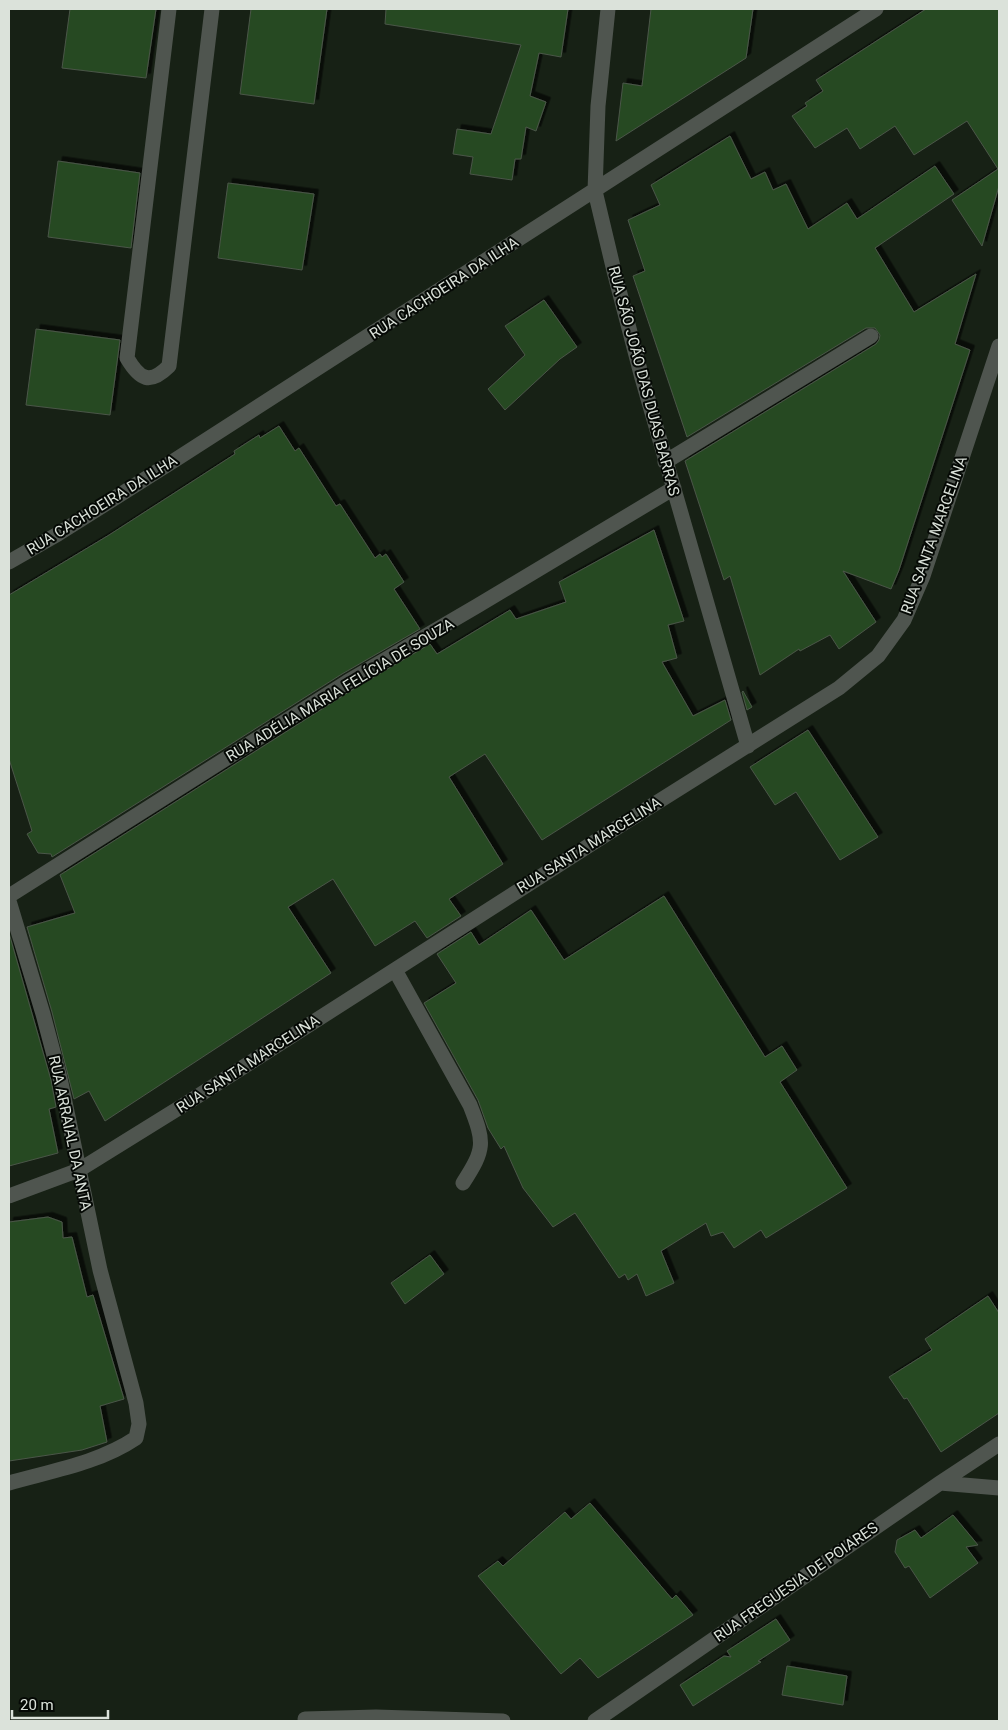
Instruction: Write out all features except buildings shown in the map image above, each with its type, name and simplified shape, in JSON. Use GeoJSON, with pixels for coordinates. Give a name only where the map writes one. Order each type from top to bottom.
{"type":"FeatureCollection","features":[{"type":"Feature","properties":{"kind":"street"},"geometry":{"type":"LineString","coordinates":[[169,9],[127,358],[135,371],[145,378],[159,376],[169,366],[212,9]]}},
{"type":"Feature","properties":{"kind":"street","name":"RUA SÃO JOÃO DAS DUAS BARRAS"},"geometry":{"type":"LineString","coordinates":[[608,9],[598,106],[595,191],[614,271],[666,462],[748,746]]}},
{"type":"Feature","properties":{"kind":"street","name":"RUA CACHOEIRA DA ILHA"},"geometry":{"type":"LineString","coordinates":[[9,562],[58,534],[175,460],[876,9]]}},
{"type":"Feature","properties":{"kind":"street"},"geometry":{"type":"LineString","coordinates":[[666,462],[871,336]]}},
{"type":"Feature","properties":{"kind":"street","name":"RUA SANTA MARCELINA"},"geometry":{"type":"LineString","coordinates":[[9,1196],[79,1170],[839,688],[878,656],[904,620],[923,576],[999,346]]}},
{"type":"Feature","properties":{"kind":"street","name":"RUA ADÉLIA MARIA FELÍCIA DE SOUZA"},"geometry":{"type":"LineString","coordinates":[[9,896],[347,682],[674,488]]}},
{"type":"Feature","properties":{"kind":"street","name":"RUA ARRAIAL DA ANTA"},"geometry":{"type":"LineString","coordinates":[[9,900],[60,1078],[100,1270],[126,1366],[139,1424],[136,1438],[120,1448],[96,1458],[9,1482]]}},
{"type":"Feature","properties":{"kind":"street"},"geometry":{"type":"LineString","coordinates":[[395,970],[470,1105],[476,1122],[481,1141],[478,1160],[463,1183]]}},
{"type":"Feature","properties":{"kind":"street","name":"RUA FREGUESIA DE POIARES"},"geometry":{"type":"LineString","coordinates":[[595,1721],[999,1444]]}},
{"type":"Feature","properties":{"kind":"street"},"geometry":{"type":"LineString","coordinates":[[940,1483],[999,1488]]}},
{"type":"Feature","properties":{"kind":"street"},"geometry":{"type":"LineString","coordinates":[[305,1720],[385,1717],[503,1721]]}}]}
